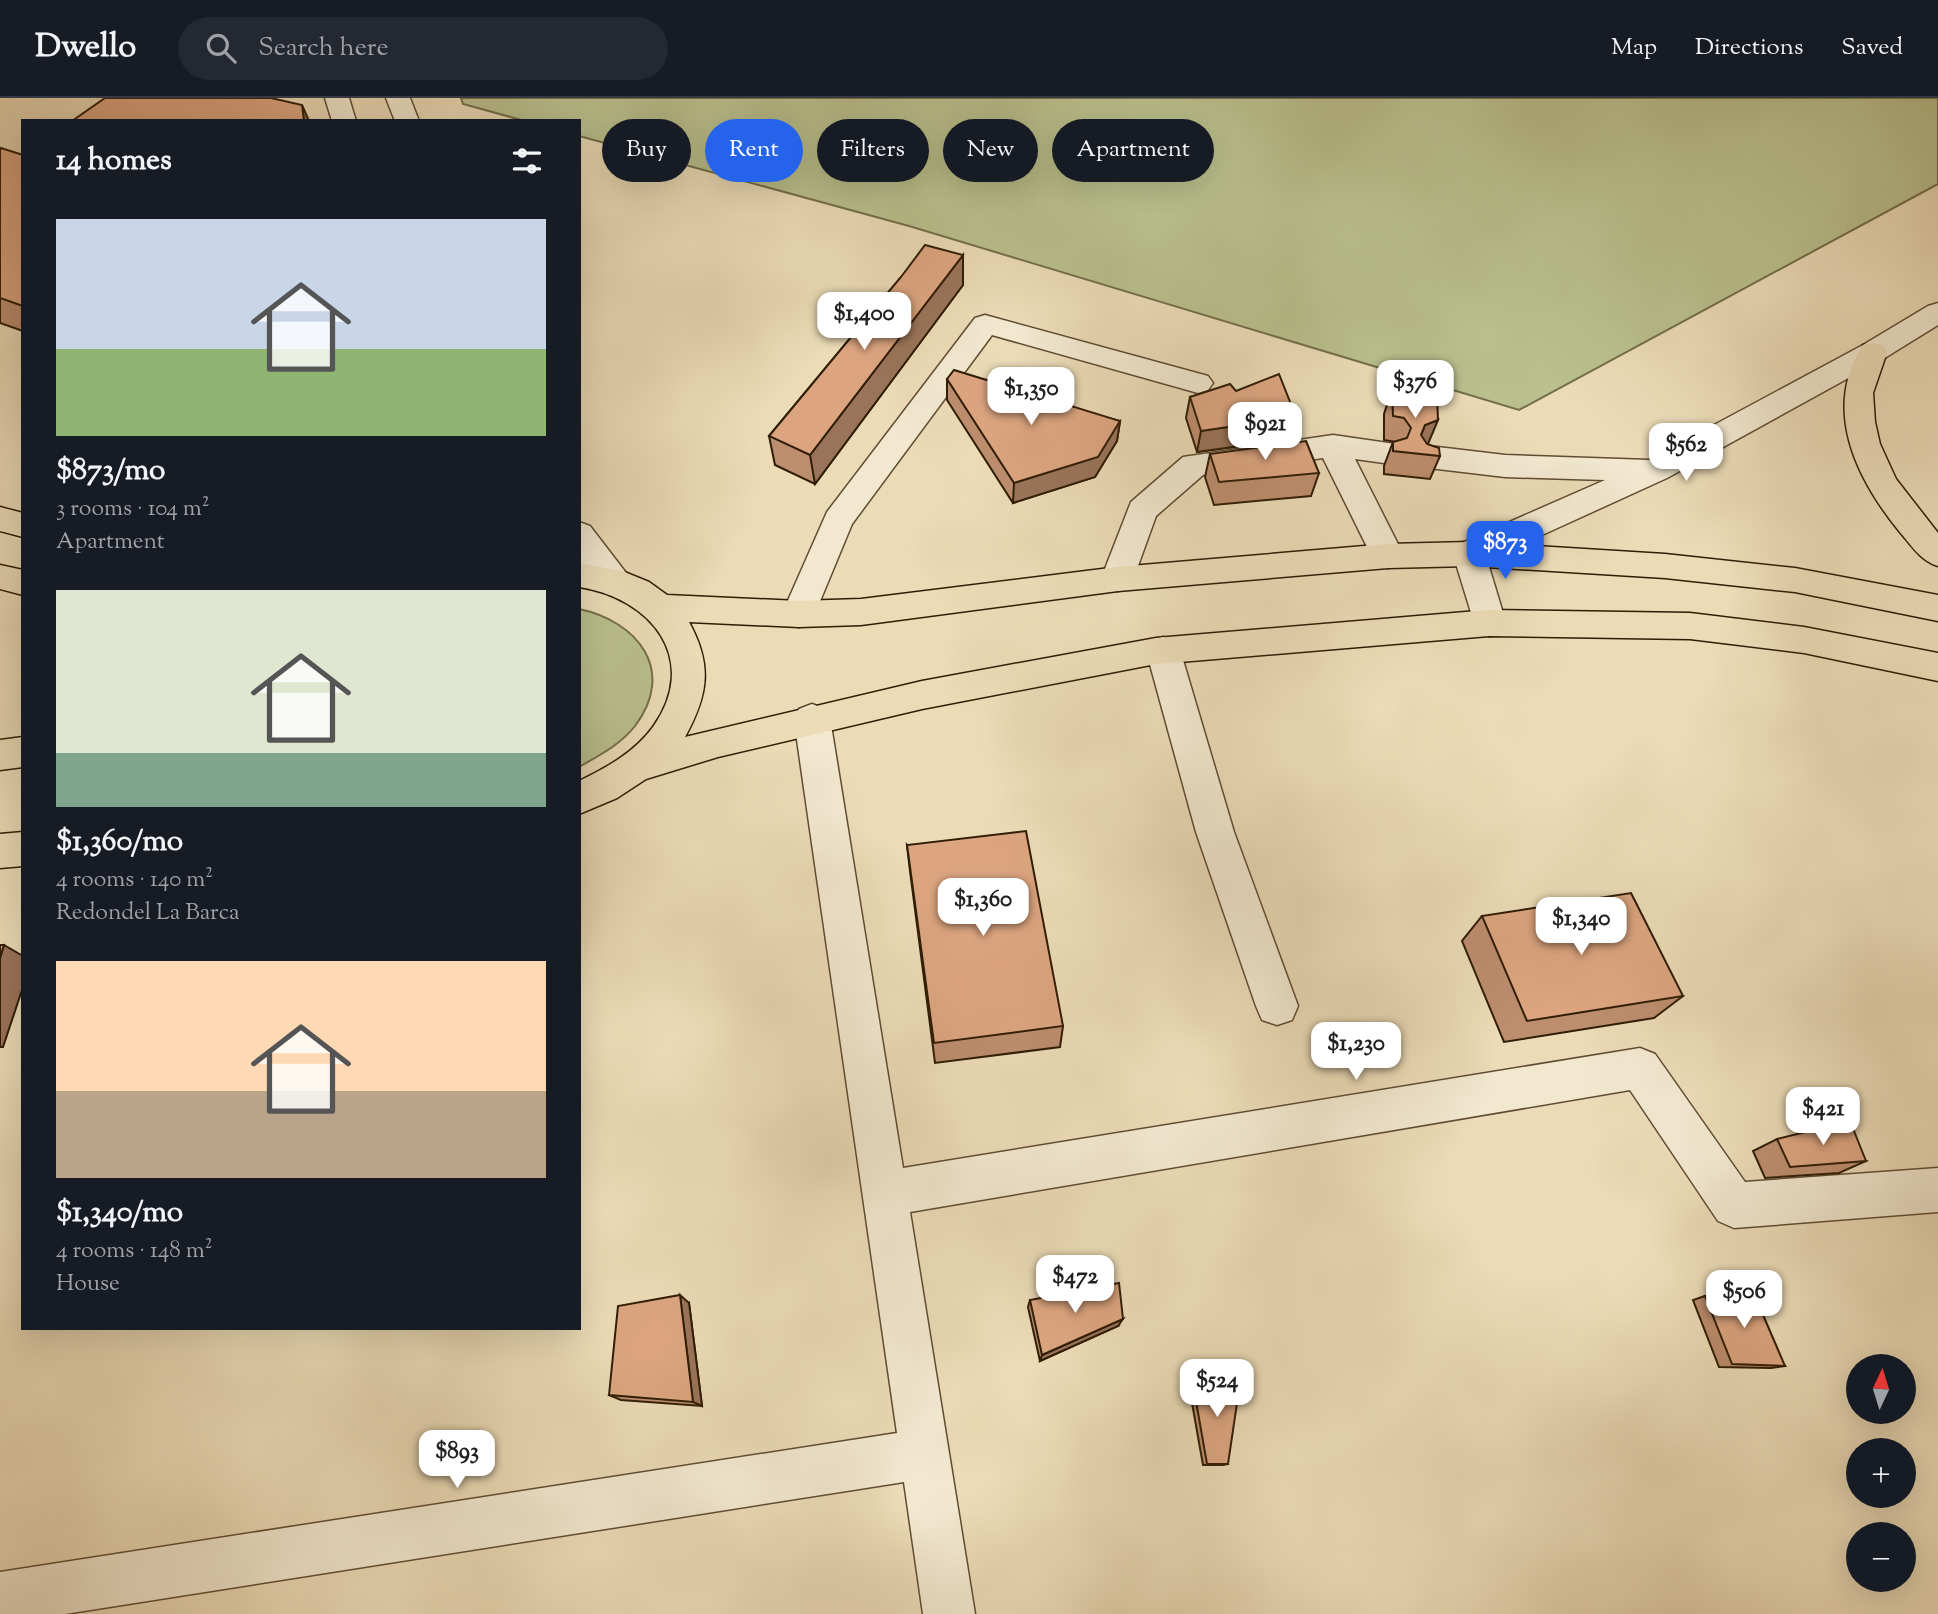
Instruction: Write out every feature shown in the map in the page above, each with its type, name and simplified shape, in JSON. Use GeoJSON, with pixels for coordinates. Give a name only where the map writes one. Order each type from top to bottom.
{"type":"FeatureCollection","features":[{"type":"Feature","properties":{"kind":"main road"},"geometry":{"type":"LineString","coordinates":[[1873,352],[1857,397],[1865,450],[1896,509],[1938,554]]}},
{"type":"Feature","properties":{"kind":"main road"},"geometry":{"type":"LineString","coordinates":[[0,519],[21,524]]}},
{"type":"Feature","properties":{"kind":"main road"},"geometry":{"type":"LineString","coordinates":[[662,608],[799,614],[861,612],[1118,579],[1388,556],[1469,554],[1665,566],[1795,580],[1938,608]]}},
{"type":"Feature","properties":{"kind":"main road"},"geometry":{"type":"LineString","coordinates":[[581,575],[616,582],[641,593],[662,608],[681,635],[690,667],[685,701],[667,736],[637,767],[606,787],[581,797]]}},
{"type":"Feature","properties":{"kind":"main road"},"geometry":{"type":"LineString","coordinates":[[0,577],[21,582]]}},
{"type":"Feature","properties":{"kind":"main road"},"geometry":{"type":"LineString","coordinates":[[637,767],[812,719],[922,695],[1163,650],[1489,623],[1690,626],[1804,640],[1938,667]]}},
{"type":"Feature","properties":{"kind":"main road"},"geometry":{"type":"LineString","coordinates":[[0,755],[21,752]]}},
{"type":"Feature","properties":{"kind":"main road"},"geometry":{"type":"LineString","coordinates":[[0,851],[21,849]]}},
{"type":"Feature","properties":{"kind":"street"},"geometry":{"type":"LineString","coordinates":[[337,98],[343,119]]}},
{"type":"Feature","properties":{"kind":"street"},"geometry":{"type":"LineString","coordinates":[[398,98],[406,119]]}},
{"type":"Feature","properties":{"kind":"street"},"geometry":{"type":"LineString","coordinates":[[1489,623],[1469,554],[1656,470],[1873,352],[1938,312]]}},
{"type":"Feature","properties":{"kind":"street"},"geometry":{"type":"LineString","coordinates":[[799,614],[838,520],[985,324],[1198,383]]}},
{"type":"Feature","properties":{"kind":"street"},"geometry":{"type":"LineString","coordinates":[[1333,446],[1388,556]]}},
{"type":"Feature","properties":{"kind":"street"},"geometry":{"type":"LineString","coordinates":[[1118,579],[1142,510],[1194,465],[1333,446],[1384,452]]}},
{"type":"Feature","properties":{"kind":"street"},"geometry":{"type":"LineString","coordinates":[[1429,457],[1505,466],[1656,470]]}},
{"type":"Feature","properties":{"kind":"street"},"geometry":{"type":"LineString","coordinates":[[581,537],[616,582]]}},
{"type":"Feature","properties":{"kind":"street"},"geometry":{"type":"LineString","coordinates":[[1163,650],[1215,832],[1277,1006]]}},
{"type":"Feature","properties":{"kind":"street"},"geometry":{"type":"LineString","coordinates":[[812,719],[949,1614]]}},
{"type":"Feature","properties":{"kind":"street"},"geometry":{"type":"LineString","coordinates":[[883,1194],[1640,1068],[1734,1205],[1938,1190]]}},
{"type":"Feature","properties":{"kind":"street"},"geometry":{"type":"LineString","coordinates":[[0,1598],[925,1454]]}},
{"type":"Feature","properties":{"kind":"green space"},"geometry":{"type":"Polygon","coordinates":[[[461,98],[1938,98],[1938,184],[1519,410],[909,226],[748,182],[803,182],[803,119],[705,119],[705,170],[691,167],[691,119],[602,119],[602,142],[581,137],[581,119],[518,119],[463,104],[461,98]]]}},
{"type":"Feature","properties":{"kind":"green space"},"geometry":{"type":"Polygon","coordinates":[[[581,610],[618,624],[644,651],[651,668],[652,686],[647,705],[629,733],[581,766],[581,610]]]}},
{"type":"Feature","properties":{"kind":"building"},"geometry":{"type":"Polygon","coordinates":[[[105,98],[271,98],[302,105],[304,119],[75,119],[105,98]]]}},
{"type":"Feature","properties":{"kind":"building"},"geometry":{"type":"Polygon","coordinates":[[[1,148],[21,154],[21,305],[0,298],[1,148]]]}},
{"type":"Feature","properties":{"kind":"building"},"geometry":{"type":"Polygon","coordinates":[[[925,245],[963,255],[810,455],[769,436],[901,277],[925,245]]]}},
{"type":"Feature","properties":{"kind":"building"},"geometry":{"type":"Polygon","coordinates":[[[954,370],[1120,421],[1098,457],[1014,483],[947,379],[954,370]]]}},
{"type":"Feature","properties":{"kind":"building"},"geometry":{"type":"Polygon","coordinates":[[[1279,374],[1296,417],[1201,431],[1190,397],[1230,384],[1236,391],[1279,374]]]}},
{"type":"Feature","properties":{"kind":"building"},"geometry":{"type":"Polygon","coordinates":[[[1392,390],[1437,395],[1438,420],[1425,425],[1421,435],[1427,444],[1439,448],[1440,456],[1393,451],[1393,442],[1407,438],[1411,428],[1404,418],[1393,416],[1392,390]]]}},
{"type":"Feature","properties":{"kind":"building"},"geometry":{"type":"Polygon","coordinates":[[[1306,441],[1319,473],[1219,482],[1210,454],[1306,441]]]}},
{"type":"Feature","properties":{"kind":"building"},"geometry":{"type":"Polygon","coordinates":[[[1026,831],[1063,1026],[934,1043],[907,845],[1026,831]]]}},
{"type":"Feature","properties":{"kind":"building"},"geometry":{"type":"Polygon","coordinates":[[[1631,893],[1683,996],[1527,1021],[1482,916],[1631,893]]]}},
{"type":"Feature","properties":{"kind":"building"},"geometry":{"type":"Polygon","coordinates":[[[1850,1121],[1866,1161],[1790,1167],[1777,1139],[1850,1121]]]}},
{"type":"Feature","properties":{"kind":"building"},"geometry":{"type":"Polygon","coordinates":[[[1119,1283],[1123,1319],[1042,1355],[1030,1300],[1119,1283]]]}},
{"type":"Feature","properties":{"kind":"building"},"geometry":{"type":"Polygon","coordinates":[[[1754,1294],[1785,1366],[1732,1364],[1705,1296],[1754,1294]]]}},
{"type":"Feature","properties":{"kind":"building"},"geometry":{"type":"Polygon","coordinates":[[[680,1295],[693,1402],[609,1395],[618,1306],[680,1295]]]}},
{"type":"Feature","properties":{"kind":"building"},"geometry":{"type":"Polygon","coordinates":[[[1240,1383],[1228,1464],[1207,1464],[1193,1384],[1240,1383]]]}}]}
